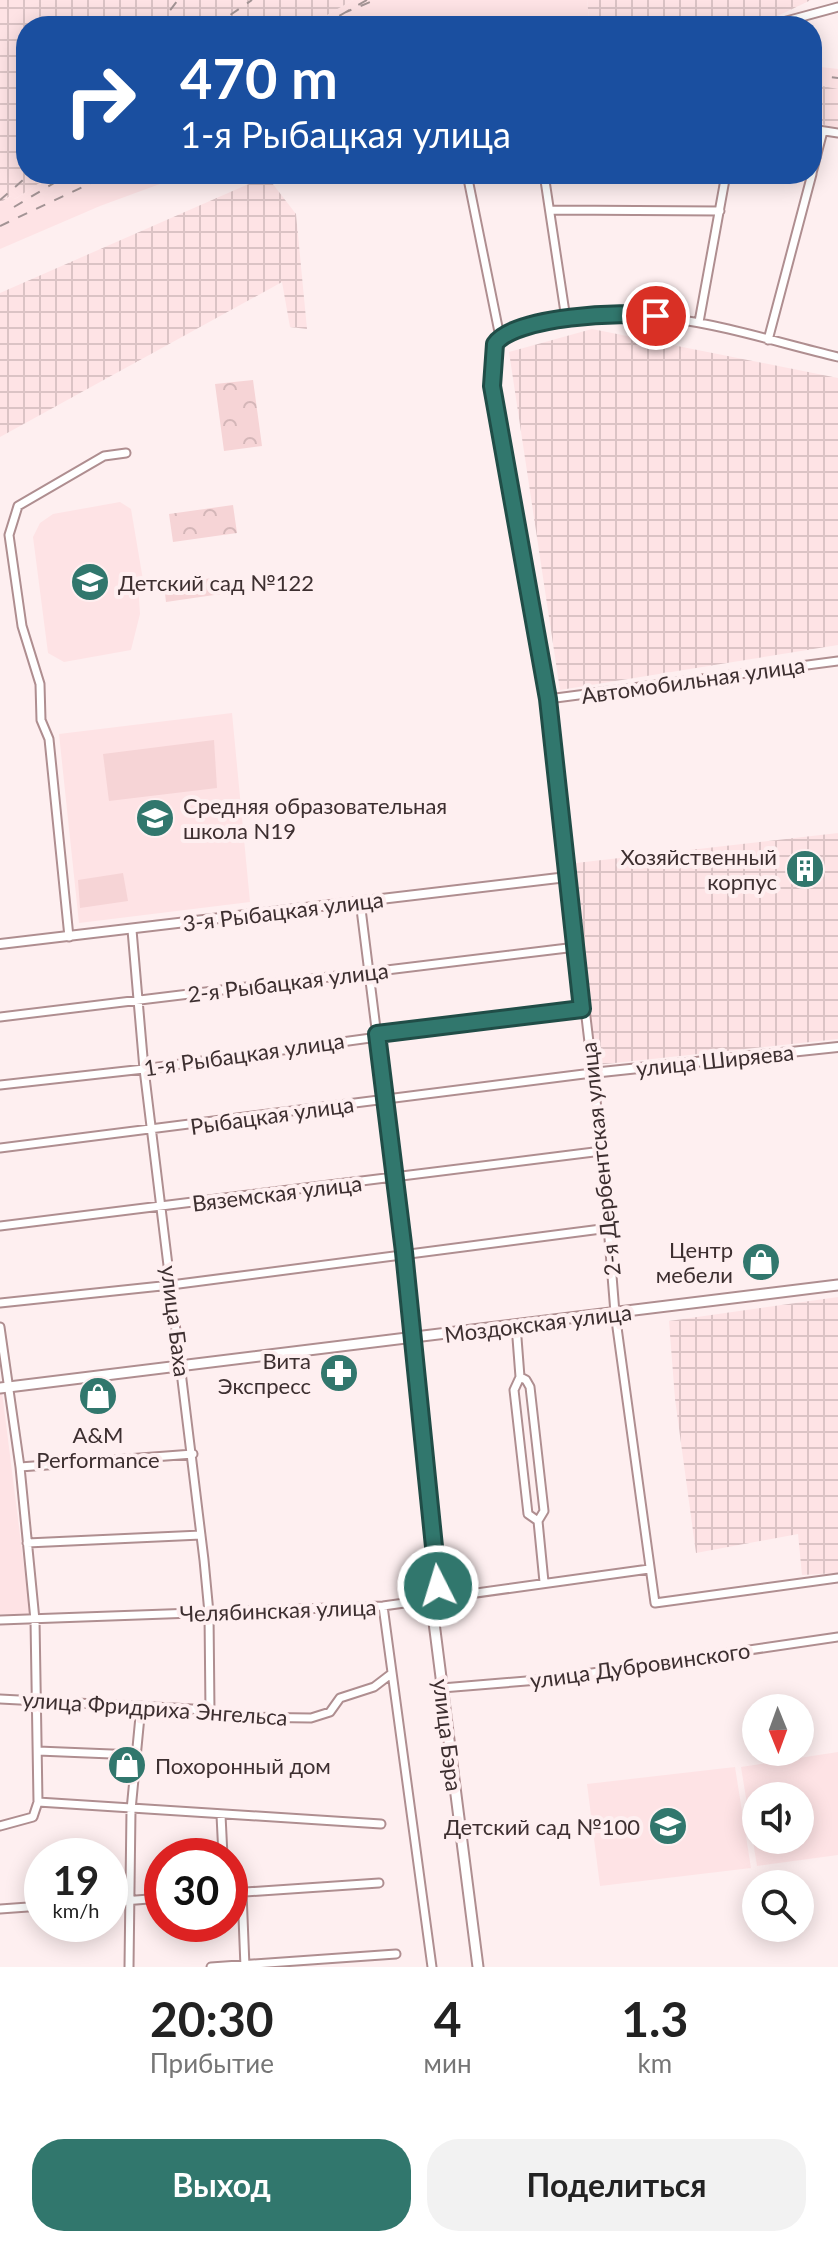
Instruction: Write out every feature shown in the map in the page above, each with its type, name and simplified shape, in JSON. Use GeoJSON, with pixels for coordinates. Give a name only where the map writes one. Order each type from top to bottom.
{"type":"FeatureCollection","features":[{"type":"Feature","properties":{"kind":"main road","name":"Моздокская улица"},"geometry":{"type":"LineString","coordinates":[[4,1387],[838,1285]]}},
{"type":"Feature","properties":{"kind":"main road","name":"улица Бэра"},"geometry":{"type":"LineString","coordinates":[[431,1599],[478,1967]]}},
{"type":"Feature","properties":{"kind":"street"},"geometry":{"type":"LineString","coordinates":[[805,16],[838,7]]}},
{"type":"Feature","properties":{"kind":"street"},"geometry":{"type":"LineString","coordinates":[[822,135],[823,131],[838,133]]}},
{"type":"Feature","properties":{"kind":"street"},"geometry":{"type":"LineString","coordinates":[[469,184],[500,337],[511,331],[566,319],[635,312],[699,322],[838,357]]}},
{"type":"Feature","properties":{"kind":"street"},"geometry":{"type":"LineString","coordinates":[[546,184],[566,319]]}},
{"type":"Feature","properties":{"kind":"street"},"geometry":{"type":"LineString","coordinates":[[699,322],[724,184]]}},
{"type":"Feature","properties":{"kind":"street"},"geometry":{"type":"LineString","coordinates":[[768,340],[809,184]]}},
{"type":"Feature","properties":{"kind":"street"},"geometry":{"type":"LineString","coordinates":[[552,210],[720,211]]}},
{"type":"Feature","properties":{"kind":"street","name":"2-я Дербентская улица"},"geometry":{"type":"LineString","coordinates":[[500,337],[495,344],[492,386],[548,699],[582,1009],[602,1151],[615,1313],[655,1603],[838,1578]]}},
{"type":"Feature","properties":{"kind":"street"},"geometry":{"type":"LineString","coordinates":[[69,937],[49,739],[41,720],[40,684],[22,626],[9,535],[18,506],[104,456],[126,453]]}},
{"type":"Feature","properties":{"kind":"street","name":"Автомобильная улица"},"geometry":{"type":"LineString","coordinates":[[548,699],[838,661]]}},
{"type":"Feature","properties":{"kind":"street","name":"3-я Рыбацкая улица"},"geometry":{"type":"LineString","coordinates":[[0,944],[567,877]]}},
{"type":"Feature","properties":{"kind":"street"},"geometry":{"type":"LineString","coordinates":[[360,901],[404,1252],[436,1557],[438,1586],[431,1599]]}},
{"type":"Feature","properties":{"kind":"street","name":"улица Баха"},"geometry":{"type":"LineString","coordinates":[[132,930],[144,1069],[193,1454],[209,1613],[210,1712]]}},
{"type":"Feature","properties":{"kind":"street","name":"2-я Рыбацкая улица"},"geometry":{"type":"LineString","coordinates":[[0,1017],[576,947]]}},
{"type":"Feature","properties":{"kind":"street","name":"1-я Рыбацкая улица"},"geometry":{"type":"LineString","coordinates":[[0,1085],[144,1069],[377,1034],[582,1009]]}},
{"type":"Feature","properties":{"kind":"street","name":"улица Ширяева"},"geometry":{"type":"LineString","coordinates":[[592,1073],[838,1047]]}},
{"type":"Feature","properties":{"kind":"street","name":"Рыбацкая улица"},"geometry":{"type":"LineString","coordinates":[[0,1148],[154,1131],[592,1073]]}},
{"type":"Feature","properties":{"kind":"street","name":"Вяземская улица"},"geometry":{"type":"LineString","coordinates":[[0,1226],[602,1151]]}},
{"type":"Feature","properties":{"kind":"street"},"geometry":{"type":"LineString","coordinates":[[0,1303],[171,1285],[404,1252],[609,1228]]}},
{"type":"Feature","properties":{"kind":"street"},"geometry":{"type":"LineString","coordinates":[[516,1325],[520,1377],[514,1390],[528,1514],[538,1521]]}},
{"type":"Feature","properties":{"kind":"street"},"geometry":{"type":"LineString","coordinates":[[0,1327],[4,1387],[20,1467],[35,1620],[38,1699],[35,1775],[38,1802],[33,1817],[0,1826]]}},
{"type":"Feature","properties":{"kind":"street"},"geometry":{"type":"LineString","coordinates":[[520,1377],[530,1387],[544,1511],[538,1521],[544,1582]]}},
{"type":"Feature","properties":{"kind":"street"},"geometry":{"type":"LineString","coordinates":[[20,1467],[193,1454]]}},
{"type":"Feature","properties":{"kind":"street"},"geometry":{"type":"LineString","coordinates":[[27,1543],[201,1535]]}},
{"type":"Feature","properties":{"kind":"street","name":"Челябинская улица"},"geometry":{"type":"LineString","coordinates":[[0,1620],[383,1606],[649,1569]]}},
{"type":"Feature","properties":{"kind":"street"},"geometry":{"type":"LineString","coordinates":[[383,1606],[432,1967]]}},
{"type":"Feature","properties":{"kind":"street","name":"улица Дубровинского"},"geometry":{"type":"LineString","coordinates":[[442,1688],[551,1679],[838,1637]]}},
{"type":"Feature","properties":{"kind":"street","name":"улица Фридриха Энгельса"},"geometry":{"type":"LineString","coordinates":[[0,1699],[141,1706],[242,1717],[311,1718],[330,1712],[340,1698],[374,1687],[391,1674]]}},
{"type":"Feature","properties":{"kind":"street"},"geometry":{"type":"LineString","coordinates":[[128,1878],[141,1706]]}},
{"type":"Feature","properties":{"kind":"street"},"geometry":{"type":"LineString","coordinates":[[38,1751],[136,1755]]}},
{"type":"Feature","properties":{"kind":"street"},"geometry":{"type":"LineString","coordinates":[[38,1802],[381,1824]]}},
{"type":"Feature","properties":{"kind":"street"},"geometry":{"type":"LineString","coordinates":[[221,1815],[222,1838]]}},
{"type":"Feature","properties":{"kind":"street"},"geometry":{"type":"LineString","coordinates":[[248,1892],[379,1883]]}},
{"type":"Feature","properties":{"kind":"street"},"geometry":{"type":"LineString","coordinates":[[0,1909],[24,1907]]}},
{"type":"Feature","properties":{"kind":"street"},"geometry":{"type":"LineString","coordinates":[[128,1934],[129,1967]]}},
{"type":"Feature","properties":{"kind":"street"},"geometry":{"type":"LineString","coordinates":[[244,1942],[245,1966]]}},
{"type":"Feature","properties":{"kind":"street"},"geometry":{"type":"LineString","coordinates":[[211,1967],[396,1954]]}},
{"type":"Feature","properties":{"kind":"shaded area"},"geometry":{"type":"Polygon","coordinates":[[[0,0],[353,0],[325,16],[16,16],[16,184],[38,184],[15,199],[10,196],[0,203],[0,0]]]}},
{"type":"Feature","properties":{"kind":"shaded area"},"geometry":{"type":"Polygon","coordinates":[[[353,0],[587,0],[589,16],[325,16],[353,0]]]}},
{"type":"Feature","properties":{"kind":"shaded area"},"geometry":{"type":"Polygon","coordinates":[[[587,0],[811,0],[778,16],[589,16],[587,0]]]}},
{"type":"Feature","properties":{"kind":"shaded area"},"geometry":{"type":"Polygon","coordinates":[[[822,67],[838,69],[838,89],[822,86],[822,67]]]}},
{"type":"Feature","properties":{"kind":"shaded area"},"geometry":{"type":"Polygon","coordinates":[[[822,86],[838,89],[838,128],[822,124],[822,86]]]}},
{"type":"Feature","properties":{"kind":"shaded area"},"geometry":{"type":"Polygon","coordinates":[[[38,184],[160,184],[0,249],[0,203],[11,196],[15,199],[38,184]]]}},
{"type":"Feature","properties":{"kind":"shaded area"},"geometry":{"type":"Polygon","coordinates":[[[249,184],[273,184],[296,214],[307,329],[290,327],[282,282],[0,437],[0,293],[249,184]]]}},
{"type":"Feature","properties":{"kind":"shaded area"},"geometry":{"type":"Polygon","coordinates":[[[592,329],[838,378],[838,645],[560,690],[509,352],[592,329]]]}},
{"type":"Feature","properties":{"kind":"shaded area","name":"Детский сад №122"},"geometry":{"type":"Polygon","coordinates":[[[120,502],[131,509],[143,580],[138,584],[140,614],[131,650],[64,662],[48,653],[33,537],[40,523],[53,514],[120,502]]]}},
{"type":"Feature","properties":{"kind":"shaded area","name":"Средняя образовательная школа N19"},"geometry":{"type":"Polygon","coordinates":[[[232,713],[250,902],[79,923],[59,734],[232,713]]]}},
{"type":"Feature","properties":{"kind":"shaded area"},"geometry":{"type":"Polygon","coordinates":[[[838,833],[838,1039],[596,1065],[576,863],[838,833]]]}},
{"type":"Feature","properties":{"kind":"shaded area"},"geometry":{"type":"Polygon","coordinates":[[[838,1297],[838,1573],[802,1575],[798,1534],[696,1553],[675,1399],[669,1321],[838,1297]]]}},
{"type":"Feature","properties":{"kind":"shaded area"},"geometry":{"type":"Polygon","coordinates":[[[2,1392],[30,1614],[0,1614],[2,1392]]]}},
{"type":"Feature","properties":{"kind":"shaded area"},"geometry":{"type":"Polygon","coordinates":[[[838,1752],[838,1855],[757,1866],[755,1854],[814,1854],[814,1782],[743,1782],[741,1767],[814,1766],[814,1756],[838,1752]]]}},
{"type":"Feature","properties":{"kind":"shaded area","name":"Детский сад №100"},"geometry":{"type":"Polygon","coordinates":[[[735,1767],[742,1811],[742,1854],[749,1854],[751,1868],[600,1886],[587,1784],[735,1767]]]}},
{"type":"Feature","properties":{"kind":"green space"},"geometry":{"type":"Polygon","coordinates":[[[253,380],[262,446],[224,451],[215,384],[253,380]]]}},
{"type":"Feature","properties":{"kind":"green space"},"geometry":{"type":"Polygon","coordinates":[[[233,505],[237,533],[173,542],[169,514],[233,505]]]}},
{"type":"Feature","properties":{"kind":"green space"},"geometry":{"type":"Polygon","coordinates":[[[219,577],[221,594],[166,602],[164,585],[219,577]]]}},
{"type":"Feature","properties":{"kind":"green space"},"geometry":{"type":"Polygon","coordinates":[[[214,740],[217,788],[109,801],[103,754],[214,740]]]}},
{"type":"Feature","properties":{"kind":"green space"},"geometry":{"type":"Polygon","coordinates":[[[123,873],[128,901],[80,908],[78,880],[123,873]]]}},
{"type":"Feature","properties":{"kind":"railway"},"geometry":{"type":"LineString","coordinates":[[166,16],[178,0]]}},
{"type":"Feature","properties":{"kind":"railway"},"geometry":{"type":"LineString","coordinates":[[229,16],[252,0]]}},
{"type":"Feature","properties":{"kind":"railway"},"geometry":{"type":"LineString","coordinates":[[367,0],[346,12],[375,0]]}},
{"type":"Feature","properties":{"kind":"railway"},"geometry":{"type":"LineString","coordinates":[[339,16],[346,12]]}},
{"type":"Feature","properties":{"kind":"railway"},"geometry":{"type":"LineString","coordinates":[[822,76],[838,78]]}},
{"type":"Feature","properties":{"kind":"railway"},"geometry":{"type":"LineString","coordinates":[[0,200],[18,184]]}},
{"type":"Feature","properties":{"kind":"railway"},"geometry":{"type":"LineString","coordinates":[[14,207],[52,184]]}},
{"type":"Feature","properties":{"kind":"railway"},"geometry":{"type":"LineString","coordinates":[[0,226],[89,184]]}},
{"type":"Feature","properties":{"kind":"place","name":"Детский сад №122"},"geometry":{"type":"Point","coordinates":[90,582]}},
{"type":"Feature","properties":{"kind":"place","name":"Средняя образовательная школа N19"},"geometry":{"type":"Point","coordinates":[155,818]}},
{"type":"Feature","properties":{"kind":"place","name":"Хозяйственный корпус"},"geometry":{"type":"Point","coordinates":[805,869]}},
{"type":"Feature","properties":{"kind":"place","name":"Центр мебели"},"geometry":{"type":"Point","coordinates":[761,1262]}},
{"type":"Feature","properties":{"kind":"place","name":"Вита Экспресс"},"geometry":{"type":"Point","coordinates":[339,1373]}},
{"type":"Feature","properties":{"kind":"place","name":"A&M Performance"},"geometry":{"type":"Point","coordinates":[98,1396]}},
{"type":"Feature","properties":{"kind":"place","name":"Похоронный дом"},"geometry":{"type":"Point","coordinates":[127,1765]}},
{"type":"Feature","properties":{"kind":"place","name":"Детский сад №100"},"geometry":{"type":"Point","coordinates":[668,1826]}},
{"type":"Feature","properties":{"kind":"route"},"geometry":{"type":"LineString","coordinates":[[438,1586],[404,1252],[377,1034],[582,1009],[548,699],[492,386],[495,344],[511,331],[566,319],[635,312],[656,316]]}}]}
